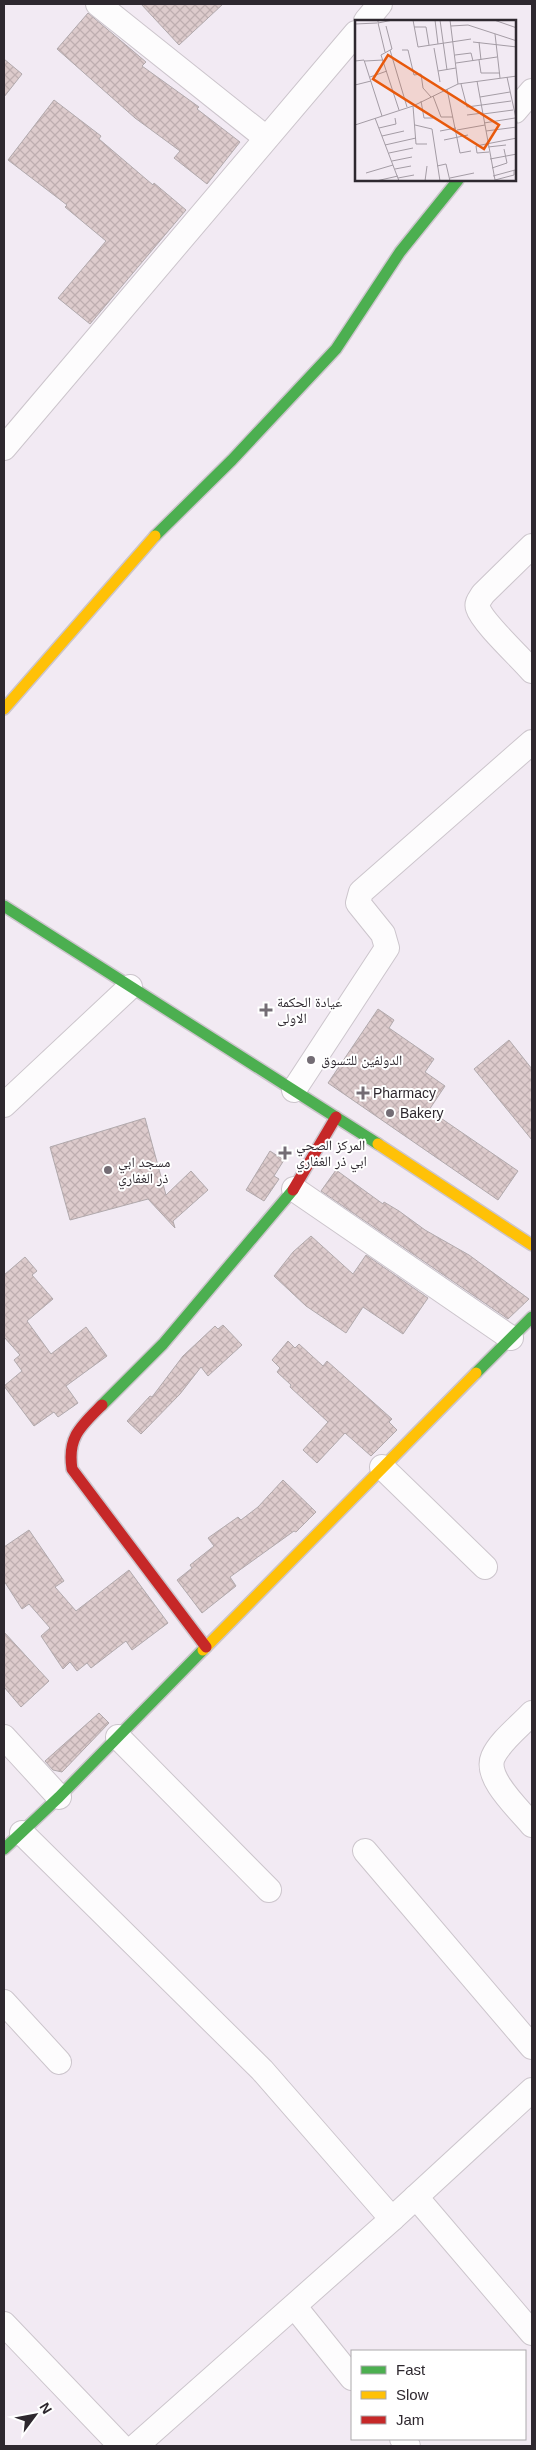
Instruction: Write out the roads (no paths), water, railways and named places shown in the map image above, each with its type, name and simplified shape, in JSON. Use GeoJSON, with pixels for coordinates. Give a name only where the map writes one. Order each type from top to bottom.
{"type":"FeatureCollection","features":[{"type":"Feature","properties":{"kind":"street"},"geometry":{"type":"LineString","coordinates":[[98,4],[266,138]]}},
{"type":"Feature","properties":{"kind":"street"},"geometry":{"type":"LineString","coordinates":[[367,20],[380,4]]}},
{"type":"Feature","properties":{"kind":"street"},"geometry":{"type":"LineString","coordinates":[[4,448],[355,33]]}},
{"type":"Feature","properties":{"kind":"street"},"geometry":{"type":"LineString","coordinates":[[516,110],[532,91]]}},
{"type":"Feature","properties":{"kind":"street"},"geometry":{"type":"LineString","coordinates":[[4,709],[144,546],[232,460],[336,349],[400,252],[457,181]]}},
{"type":"Feature","properties":{"kind":"street"},"geometry":{"type":"LineString","coordinates":[[532,546],[483,594],[478,601],[478,608],[485,620],[532,671]]}},
{"type":"Feature","properties":{"kind":"street"},"geometry":{"type":"LineString","coordinates":[[294,1090],[387,948],[384,934],[358,903],[361,892],[532,742]]}},
{"type":"Feature","properties":{"kind":"street"},"geometry":{"type":"LineString","coordinates":[[4,906],[294,1090],[532,1245]]}},
{"type":"Feature","properties":{"kind":"street"},"geometry":{"type":"LineString","coordinates":[[4,1105],[130,987]]}},
{"type":"Feature","properties":{"kind":"street"},"geometry":{"type":"LineString","coordinates":[[206,1647],[72,1469],[69,1449],[73,1436],[85,1422],[163,1344],[294,1188],[336,1117]]}},
{"type":"Feature","properties":{"kind":"street"},"geometry":{"type":"LineString","coordinates":[[294,1188],[512,1338]]}},
{"type":"Feature","properties":{"kind":"street"},"geometry":{"type":"LineString","coordinates":[[4,1849],[59,1797],[382,1467],[532,1317]]}},
{"type":"Feature","properties":{"kind":"street"},"geometry":{"type":"LineString","coordinates":[[382,1467],[485,1567]]}},
{"type":"Feature","properties":{"kind":"street"},"geometry":{"type":"LineString","coordinates":[[532,1713],[493,1756],[491,1767],[494,1779],[532,1825]]}},
{"type":"Feature","properties":{"kind":"street"},"geometry":{"type":"LineString","coordinates":[[118,1736],[269,1890]]}},
{"type":"Feature","properties":{"kind":"street"},"geometry":{"type":"LineString","coordinates":[[4,1737],[59,1797]]}},
{"type":"Feature","properties":{"kind":"street"},"geometry":{"type":"LineString","coordinates":[[22,1833],[262,2070],[392,2219]]}},
{"type":"Feature","properties":{"kind":"street"},"geometry":{"type":"LineString","coordinates":[[365,1851],[532,2047]]}},
{"type":"Feature","properties":{"kind":"street"},"geometry":{"type":"LineString","coordinates":[[4,2002],[59,2062]]}},
{"type":"Feature","properties":{"kind":"street"},"geometry":{"type":"LineString","coordinates":[[136,2446],[295,2307],[532,2090]]}},
{"type":"Feature","properties":{"kind":"street"},"geometry":{"type":"LineString","coordinates":[[416,2198],[532,2333]]}},
{"type":"Feature","properties":{"kind":"street"},"geometry":{"type":"LineString","coordinates":[[295,2307],[351,2377]]}},
{"type":"Feature","properties":{"kind":"street"},"geometry":{"type":"LineString","coordinates":[[4,2324],[120,2446]]}},
{"type":"Feature","properties":{"kind":"place","name":"عيادة الحكمة الاولى"},"geometry":{"type":"Point","coordinates":[266,1010]}},
{"type":"Feature","properties":{"kind":"place","name":"الدولفين للتسوق"},"geometry":{"type":"Point","coordinates":[311,1060]}},
{"type":"Feature","properties":{"kind":"place","name":"Pharmacy"},"geometry":{"type":"Point","coordinates":[363,1093]}},
{"type":"Feature","properties":{"kind":"place","name":"Bakery"},"geometry":{"type":"Point","coordinates":[390,1113]}},
{"type":"Feature","properties":{"kind":"place","name":"المركز الصحي ابي ذر الغفاري"},"geometry":{"type":"Point","coordinates":[285,1153]}},
{"type":"Feature","properties":{"kind":"place","name":"مسجد ابي ذر الغفاري"},"geometry":{"type":"Point","coordinates":[108,1170]}}]}
